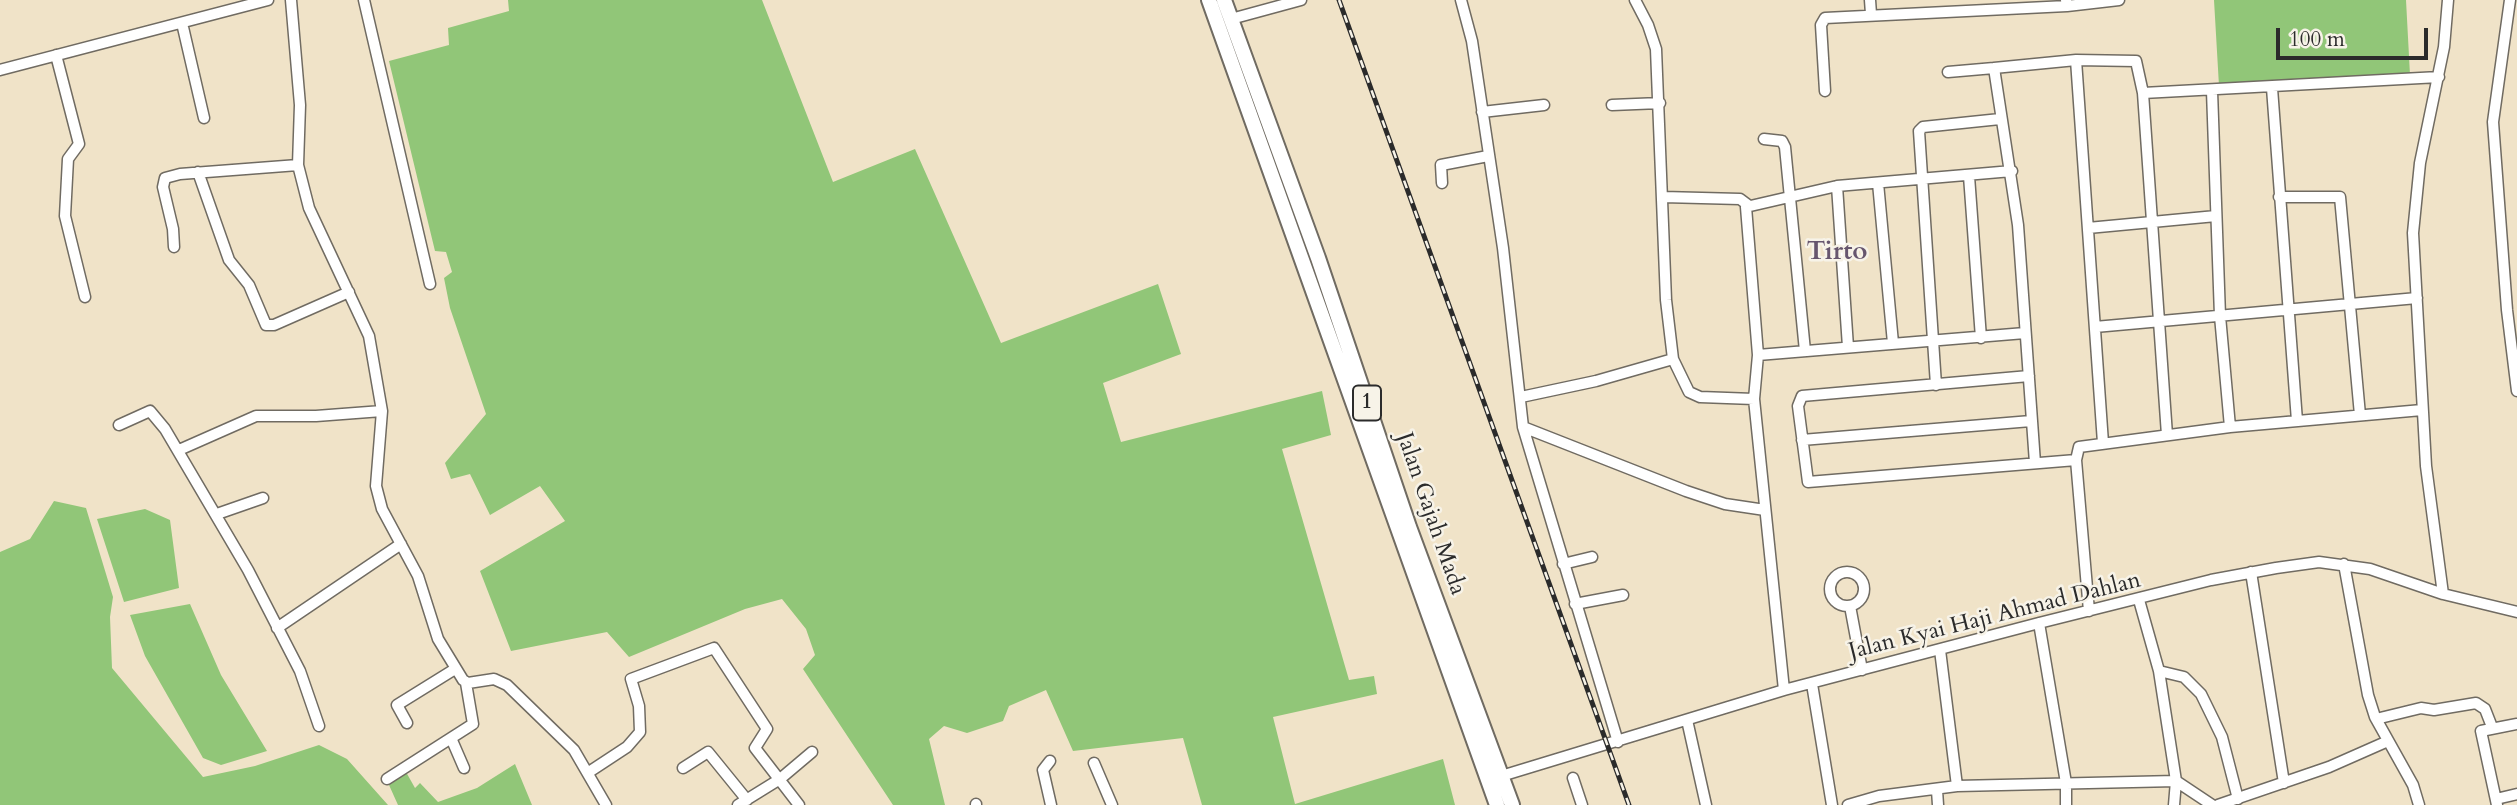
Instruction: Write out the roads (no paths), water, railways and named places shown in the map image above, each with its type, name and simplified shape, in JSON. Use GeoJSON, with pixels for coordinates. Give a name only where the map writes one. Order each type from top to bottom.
{"type":"FeatureCollection","features":[{"type":"Feature","properties":{"kind":"highway","name":"Jalan Gajah Mada"},"geometry":{"type":"LineString","coordinates":[[1209,0],[1494,778],[1512,805]]}},
{"type":"Feature","properties":{"kind":"highway","name":"Jalan Gajah Mada"},"geometry":{"type":"LineString","coordinates":[[1224,0],[1456,676]]}},
{"type":"Feature","properties":{"kind":"highway","name":"Jalan Gajah Mada"},"geometry":{"type":"LineString","coordinates":[[1494,778],[1497,805]]}},
{"type":"Feature","properties":{"kind":"street"},"geometry":{"type":"LineString","coordinates":[[0,70],[268,0]]}},
{"type":"Feature","properties":{"kind":"street"},"geometry":{"type":"LineString","coordinates":[[291,0],[300,105],[298,165],[309,208],[369,336],[382,411],[376,482],[382,509],[421,583],[426,608],[438,639],[466,683],[472,724],[387,779]]}},
{"type":"Feature","properties":{"kind":"street"},"geometry":{"type":"LineString","coordinates":[[364,0],[430,284]]}},
{"type":"Feature","properties":{"kind":"street"},"geometry":{"type":"LineString","coordinates":[[1231,19],[1301,0]]}},
{"type":"Feature","properties":{"kind":"street"},"geometry":{"type":"LineString","coordinates":[[1461,0],[1472,41],[1521,397],[1522,427],[1618,742]]}},
{"type":"Feature","properties":{"kind":"street"},"geometry":{"type":"LineString","coordinates":[[1634,0],[1648,25],[1656,49],[1666,300],[1673,359],[1689,392],[1700,397],[1754,400]]}},
{"type":"Feature","properties":{"kind":"street"},"geometry":{"type":"LineString","coordinates":[[1870,0],[1871,14]]}},
{"type":"Feature","properties":{"kind":"street"},"geometry":{"type":"LineString","coordinates":[[1825,91],[1822,20],[1871,14],[2119,0]]}},
{"type":"Feature","properties":{"kind":"street"},"geometry":{"type":"LineString","coordinates":[[2443,594],[2422,410],[2413,233],[2415,200],[2439,77],[2448,0]]}},
{"type":"Feature","properties":{"kind":"street"},"geometry":{"type":"LineString","coordinates":[[2510,0],[2493,122],[2507,310],[2517,391]]}},
{"type":"Feature","properties":{"kind":"street"},"geometry":{"type":"LineString","coordinates":[[182,23],[204,118]]}},
{"type":"Feature","properties":{"kind":"street"},"geometry":{"type":"LineString","coordinates":[[56,55],[79,144],[68,158],[65,211],[67,232],[85,297]]}},
{"type":"Feature","properties":{"kind":"street"},"geometry":{"type":"LineString","coordinates":[[2076,60],[2103,443]]}},
{"type":"Feature","properties":{"kind":"street"},"geometry":{"type":"LineString","coordinates":[[1948,72],[2076,60],[2136,61],[2143,93],[2167,435]]}},
{"type":"Feature","properties":{"kind":"street"},"geometry":{"type":"LineString","coordinates":[[1994,68],[2000,119],[2012,171],[2035,463]]}},
{"type":"Feature","properties":{"kind":"street"},"geometry":{"type":"LineString","coordinates":[[2143,93],[2439,77]]}},
{"type":"Feature","properties":{"kind":"street"},"geometry":{"type":"LineString","coordinates":[[2272,88],[2297,421]]}},
{"type":"Feature","properties":{"kind":"street"},"geometry":{"type":"LineString","coordinates":[[2212,91],[2220,316],[2230,427]]}},
{"type":"Feature","properties":{"kind":"street"},"geometry":{"type":"LineString","coordinates":[[1612,105],[1660,103]]}},
{"type":"Feature","properties":{"kind":"street"},"geometry":{"type":"LineString","coordinates":[[1482,112],[1544,105]]}},
{"type":"Feature","properties":{"kind":"street"},"geometry":{"type":"LineString","coordinates":[[1936,385],[1925,179],[1919,131],[1923,127],[2000,119]]}},
{"type":"Feature","properties":{"kind":"street"},"geometry":{"type":"LineString","coordinates":[[1764,139],[1784,143],[1790,176],[1805,351]]}},
{"type":"Feature","properties":{"kind":"street"},"geometry":{"type":"LineString","coordinates":[[1442,183],[1438,167],[1441,165],[1488,156]]}},
{"type":"Feature","properties":{"kind":"street"},"geometry":{"type":"LineString","coordinates":[[174,247],[163,180],[171,176],[198,172],[298,165]]}},
{"type":"Feature","properties":{"kind":"street"},"geometry":{"type":"LineString","coordinates":[[1662,197],[1740,200],[1748,205],[1790,199],[1837,186],[2012,171]]}},
{"type":"Feature","properties":{"kind":"street"},"geometry":{"type":"LineString","coordinates":[[198,172],[229,260],[249,285],[266,326],[274,325],[349,292]]}},
{"type":"Feature","properties":{"kind":"street"},"geometry":{"type":"LineString","coordinates":[[1969,176],[1981,338]]}},
{"type":"Feature","properties":{"kind":"street"},"geometry":{"type":"LineString","coordinates":[[1878,183],[1893,343]]}},
{"type":"Feature","properties":{"kind":"street"},"geometry":{"type":"LineString","coordinates":[[1837,186],[1848,347]]}},
{"type":"Feature","properties":{"kind":"street"},"geometry":{"type":"LineString","coordinates":[[2280,197],[2340,197],[2360,415]]}},
{"type":"Feature","properties":{"kind":"street"},"geometry":{"type":"LineString","coordinates":[[1748,205],[1758,355],[1754,400],[1784,690]]}},
{"type":"Feature","properties":{"kind":"street"},"geometry":{"type":"LineString","coordinates":[[2088,228],[2216,216]]}},
{"type":"Feature","properties":{"kind":"street"},"geometry":{"type":"LineString","coordinates":[[2095,327],[2417,298]]}},
{"type":"Feature","properties":{"kind":"street"},"geometry":{"type":"LineString","coordinates":[[1758,355],[2025,333]]}},
{"type":"Feature","properties":{"kind":"street"},"geometry":{"type":"LineString","coordinates":[[1521,397],[1596,381],[1673,359]]}},
{"type":"Feature","properties":{"kind":"street"},"geometry":{"type":"LineString","coordinates":[[2029,376],[1808,393],[1799,400],[1798,406],[1806,475],[1811,483],[2076,460]]}},
{"type":"Feature","properties":{"kind":"street"},"geometry":{"type":"LineString","coordinates":[[2089,611],[2076,460],[2079,447],[2230,427],[2422,410]]}},
{"type":"Feature","properties":{"kind":"street"},"geometry":{"type":"LineString","coordinates":[[119,425],[151,411],[179,450],[248,570],[300,671],[318,726]]}},
{"type":"Feature","properties":{"kind":"street"},"geometry":{"type":"LineString","coordinates":[[179,450],[256,416],[316,416],[382,411]]}},
{"type":"Feature","properties":{"kind":"street"},"geometry":{"type":"LineString","coordinates":[[1802,440],[2031,421]]}},
{"type":"Feature","properties":{"kind":"street"},"geometry":{"type":"LineString","coordinates":[[1522,427],[1686,491],[1725,504],[1765,510]]}},
{"type":"Feature","properties":{"kind":"street"},"geometry":{"type":"LineString","coordinates":[[217,514],[263,498]]}},
{"type":"Feature","properties":{"kind":"street"},"geometry":{"type":"LineString","coordinates":[[277,628],[401,544]]}},
{"type":"Feature","properties":{"kind":"street"},"geometry":{"type":"LineString","coordinates":[[1563,564],[1592,557]]}},
{"type":"Feature","properties":{"kind":"street","name":"Jalan Kyai Haji Ahmad Dahlan"},"geometry":{"type":"LineString","coordinates":[[1494,778],[1784,690],[2039,623],[2251,572],[2319,562],[2344,564],[2370,569],[2443,594],[2517,612]]}},
{"type":"Feature","properties":{"kind":"street"},"geometry":{"type":"LineString","coordinates":[[2344,564],[2368,695],[2376,719],[2413,785],[2419,805]]}},
{"type":"Feature","properties":{"kind":"street"},"geometry":{"type":"LineString","coordinates":[[2251,572],[2284,783]]}},
{"type":"Feature","properties":{"kind":"street"},"geometry":{"type":"LineString","coordinates":[[1575,604],[1623,595]]}},
{"type":"Feature","properties":{"kind":"street"},"geometry":{"type":"LineString","coordinates":[[2139,600],[2160,671],[2176,782],[2174,805]]}},
{"type":"Feature","properties":{"kind":"street"},"geometry":{"type":"LineString","coordinates":[[1850,606],[1862,670]]}},
{"type":"Feature","properties":{"kind":"street"},"geometry":{"type":"LineString","coordinates":[[2039,623],[2066,783],[2066,805]]}},
{"type":"Feature","properties":{"kind":"street"},"geometry":{"type":"LineString","coordinates":[[589,772],[627,747],[640,732],[639,706],[631,679],[714,648],[767,728],[755,748],[799,805]]}},
{"type":"Feature","properties":{"kind":"street"},"geometry":{"type":"LineString","coordinates":[[1940,650],[1957,786]]}},
{"type":"Feature","properties":{"kind":"street"},"geometry":{"type":"LineString","coordinates":[[407,723],[397,705],[455,669]]}},
{"type":"Feature","properties":{"kind":"street"},"geometry":{"type":"LineString","coordinates":[[2160,671],[2184,677],[2201,694],[2222,737],[2238,799]]}},
{"type":"Feature","properties":{"kind":"street"},"geometry":{"type":"LineString","coordinates":[[466,683],[494,679],[507,685],[557,731],[589,772],[606,805]]}},
{"type":"Feature","properties":{"kind":"street"},"geometry":{"type":"LineString","coordinates":[[1812,684],[1832,805]]}},
{"type":"Feature","properties":{"kind":"street"},"geometry":{"type":"LineString","coordinates":[[2376,719],[2421,708],[2434,710],[2476,704],[2485,709],[2492,727]]}},
{"type":"Feature","properties":{"kind":"street"},"geometry":{"type":"LineString","coordinates":[[1687,720],[1706,805]]}},
{"type":"Feature","properties":{"kind":"street"},"geometry":{"type":"LineString","coordinates":[[2517,724],[2492,727],[2481,732],[2497,802],[2517,794]]}},
{"type":"Feature","properties":{"kind":"street"},"geometry":{"type":"LineString","coordinates":[[451,738],[464,768]]}},
{"type":"Feature","properties":{"kind":"street"},"geometry":{"type":"LineString","coordinates":[[2218,805],[2284,783],[2388,741]]}},
{"type":"Feature","properties":{"kind":"street"},"geometry":{"type":"LineString","coordinates":[[683,768],[709,752],[742,802],[780,779],[812,752]]}},
{"type":"Feature","properties":{"kind":"street"},"geometry":{"type":"LineString","coordinates":[[1050,761],[1043,770],[1051,805]]}},
{"type":"Feature","properties":{"kind":"street"},"geometry":{"type":"LineString","coordinates":[[1094,762],[1112,805]]}},
{"type":"Feature","properties":{"kind":"street"},"geometry":{"type":"LineString","coordinates":[[1573,778],[1582,805]]}},
{"type":"Feature","properties":{"kind":"street"},"geometry":{"type":"LineString","coordinates":[[1848,805],[1879,796],[1957,786],[2176,782],[2212,805]]}},
{"type":"Feature","properties":{"kind":"street"},"geometry":{"type":"LineString","coordinates":[[1937,790],[1938,805]]}},
{"type":"Feature","properties":{"kind":"railway"},"geometry":{"type":"LineString","coordinates":[[1339,0],[1629,805]]}},
{"type":"Feature","properties":{"kind":"district","name":"Tirto"},"geometry":{"type":"Point","coordinates":[1837,253]}}]}
